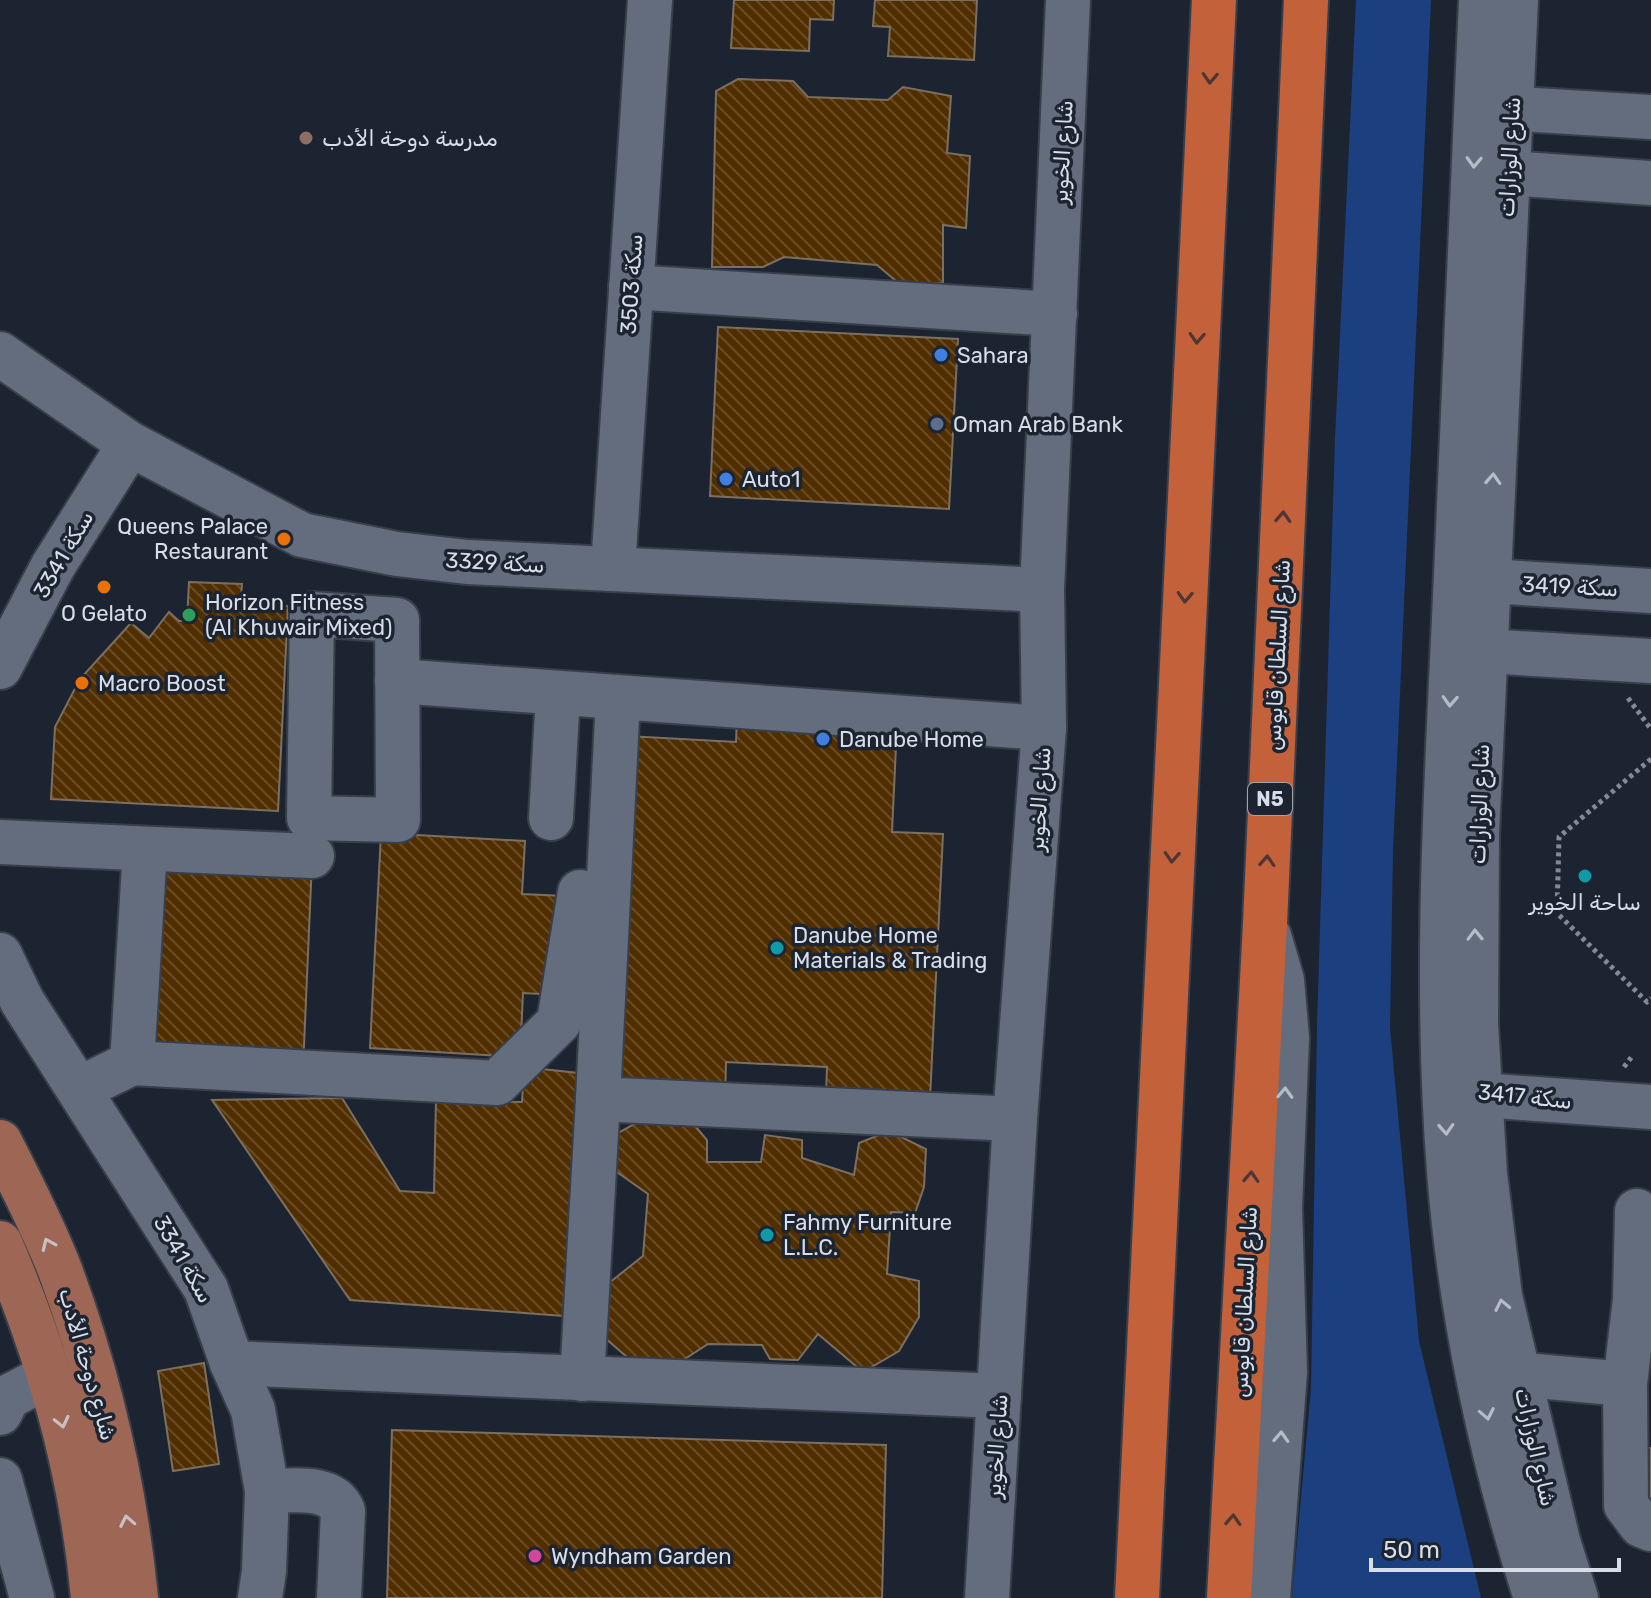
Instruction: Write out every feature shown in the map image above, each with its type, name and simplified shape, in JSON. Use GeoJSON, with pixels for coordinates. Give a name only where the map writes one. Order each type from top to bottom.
{"type":"FeatureCollection","features":[{"type":"Feature","properties":{"kind":"highway"},"geometry":{"type":"LineString","coordinates":[[1137,1598],[1214,0]]}},
{"type":"Feature","properties":{"kind":"highway","name":"شارع السلطان قابوس"},"geometry":{"type":"LineString","coordinates":[[1229,1598],[1265,924],[1306,0]]}},
{"type":"Feature","properties":{"kind":"main road","name":"شارع دوحة الأدب"},"geometry":{"type":"LineString","coordinates":[[0,1142],[60,1270],[88,1358],[112,1446],[130,1538],[136,1598]]}},
{"type":"Feature","properties":{"kind":"main road","name":"شارع دوحة الأدب"},"geometry":{"type":"LineString","coordinates":[[0,1243],[50,1375],[74,1472],[93,1598]]}},
{"type":"Feature","properties":{"kind":"street","name":"سكة 3503"},"geometry":{"type":"LineString","coordinates":[[613,568],[650,0]]}},
{"type":"Feature","properties":{"kind":"street","name":"شارع الخوير"},"geometry":{"type":"LineString","coordinates":[[987,1598],[1015,1119],[1044,728],[1042,590],[1068,0]]}},
{"type":"Feature","properties":{"kind":"street","name":"شارع الوزارات"},"geometry":{"type":"LineString","coordinates":[[1481,0],[1442,931],[1442,1048],[1449,1174],[1456,1240],[1576,1598]]}},
{"type":"Feature","properties":{"kind":"street"},"geometry":{"type":"LineString","coordinates":[[1492,0],[1489,88],[1494,100],[1505,108],[1651,117]]}},
{"type":"Feature","properties":{"kind":"street","name":"شارع الوزارات"},"geometry":{"type":"LineString","coordinates":[[1516,0],[1474,921],[1477,1048],[1485,1174],[1500,1296],[1493,1444],[1536,1598]]}},
{"type":"Feature","properties":{"kind":"street"},"geometry":{"type":"LineString","coordinates":[[1508,173],[1651,183]]}},
{"type":"Feature","properties":{"kind":"street"},"geometry":{"type":"LineString","coordinates":[[631,287],[1055,314]]}},
{"type":"Feature","properties":{"kind":"street","name":"سكة 3329"},"geometry":{"type":"LineString","coordinates":[[0,354],[130,444],[302,535],[439,559],[1042,590]]}},
{"type":"Feature","properties":{"kind":"street","name":"سكة 3341"},"geometry":{"type":"LineString","coordinates":[[0,667],[53,566],[130,444]]}},
{"type":"Feature","properties":{"kind":"street"},"geometry":{"type":"LineString","coordinates":[[1460,490],[1466,534],[1462,632],[1472,648],[1651,661]]}},
{"type":"Feature","properties":{"kind":"street","name":"سكة 3419"},"geometry":{"type":"LineString","coordinates":[[1488,581],[1651,591]]}},
{"type":"Feature","properties":{"kind":"street"},"geometry":{"type":"LineString","coordinates":[[312,614],[397,620],[397,681],[398,820],[309,818],[312,614]]}},
{"type":"Feature","properties":{"kind":"street"},"geometry":{"type":"LineString","coordinates":[[397,681],[1044,728]]}},
{"type":"Feature","properties":{"kind":"street"},"geometry":{"type":"LineString","coordinates":[[551,818],[558,694]]}},
{"type":"Feature","properties":{"kind":"street"},"geometry":{"type":"LineString","coordinates":[[582,1379],[618,698]]}},
{"type":"Feature","properties":{"kind":"street"},"geometry":{"type":"LineString","coordinates":[[0,842],[312,856]]}},
{"type":"Feature","properties":{"kind":"street"},"geometry":{"type":"LineString","coordinates":[[132,1063],[145,849]]}},
{"type":"Feature","properties":{"kind":"street"},"geometry":{"type":"LineString","coordinates":[[79,1089],[132,1063],[497,1083],[559,1022],[580,892]]}},
{"type":"Feature","properties":{"kind":"street"},"geometry":{"type":"LineString","coordinates":[[1265,924],[1282,980],[1287,1038],[1280,1231],[1285,1363],[1268,1598]]}},
{"type":"Feature","properties":{"kind":"street","name":"سكة 3417"},"geometry":{"type":"LineString","coordinates":[[1442,931],[1450,972],[1453,1068],[1462,1086],[1480,1095],[1651,1107]]}},
{"type":"Feature","properties":{"kind":"street","name":"سكة 3341"},"geometry":{"type":"LineString","coordinates":[[0,955],[22,1001],[206,1289],[232,1363],[253,1410],[267,1491],[260,1598]]}},
{"type":"Feature","properties":{"kind":"street"},"geometry":{"type":"LineString","coordinates":[[598,1099],[1015,1119]]}},
{"type":"Feature","properties":{"kind":"street"},"geometry":{"type":"LineString","coordinates":[[1637,1211],[1635,1299],[1625,1384],[1626,1505],[1641,1525],[1651,1529]]}},
{"type":"Feature","properties":{"kind":"street"},"geometry":{"type":"LineString","coordinates":[[232,1363],[999,1396]]}},
{"type":"Feature","properties":{"kind":"street"},"geometry":{"type":"LineString","coordinates":[[1498,1372],[1625,1384]]}},
{"type":"Feature","properties":{"kind":"street"},"geometry":{"type":"LineString","coordinates":[[0,1413],[8,1397],[50,1375]]}},
{"type":"Feature","properties":{"kind":"street"},"geometry":{"type":"LineString","coordinates":[[0,1481],[32,1598]]}},
{"type":"Feature","properties":{"kind":"street"},"geometry":{"type":"LineString","coordinates":[[267,1491],[325,1493],[339,1501],[343,1511],[339,1598]]}},
{"type":"Feature","properties":{"kind":"path"},"geometry":{"type":"LineString","coordinates":[[1650,1002],[1557,913],[1559,837],[1651,759]]}},
{"type":"Feature","properties":{"kind":"shaded area"},"geometry":{"type":"Polygon","coordinates":[[[1356,0],[1431,0],[1393,850],[1390,1028],[1419,1341],[1481,1598],[1292,1598],[1311,1388],[1317,1026],[1335,439],[1356,0]]]}},
{"type":"Feature","properties":{"kind":"building"},"geometry":{"type":"Polygon","coordinates":[[[734,0],[834,0],[833,20],[810,19],[809,51],[731,48],[734,0]]]}},
{"type":"Feature","properties":{"kind":"building"},"geometry":{"type":"Polygon","coordinates":[[[875,0],[977,0],[974,60],[888,56],[890,27],[873,26],[875,0]]]}},
{"type":"Feature","properties":{"kind":"building"},"geometry":{"type":"Polygon","coordinates":[[[738,79],[793,81],[808,97],[888,100],[903,87],[951,96],[947,153],[970,156],[966,228],[943,225],[943,283],[902,286],[877,265],[784,257],[763,267],[712,267],[716,91],[738,79]]]}},
{"type":"Feature","properties":{"kind":"building"},"geometry":{"type":"Polygon","coordinates":[[[718,327],[958,339],[949,509],[710,496],[718,327]]]}},
{"type":"Feature","properties":{"kind":"building"},"geometry":{"type":"Polygon","coordinates":[[[189,582],[242,584],[241,597],[249,597],[248,605],[288,606],[278,811],[51,799],[55,727],[80,679],[131,623],[149,638],[169,612],[179,621],[187,621],[189,582]]]}},
{"type":"Feature","properties":{"kind":"building","name":"Danube Home Materials & Trading"},"geometry":{"type":"Polygon","coordinates":[[[737,717],[897,725],[892,832],[943,834],[930,1098],[826,1093],[827,1067],[726,1062],[725,1100],[609,1095],[627,736],[736,742],[737,717]]]}},
{"type":"Feature","properties":{"kind":"building"},"geometry":{"type":"Polygon","coordinates":[[[381,833],[525,841],[522,894],[564,896],[559,995],[523,993],[520,1057],[370,1048],[381,833]]]}},
{"type":"Feature","properties":{"kind":"building"},"geometry":{"type":"Polygon","coordinates":[[[157,854],[312,861],[303,1069],[145,1062],[148,1007],[157,1008],[162,905],[157,854]]]}},
{"type":"Feature","properties":{"kind":"building"},"geometry":{"type":"Polygon","coordinates":[[[524,1067],[578,1073],[563,1316],[350,1300],[212,1100],[342,1098],[400,1191],[434,1193],[436,1100],[522,1102],[524,1067]]]}},
{"type":"Feature","properties":{"kind":"building","name":"Fahmy Furniture L.L.C."},"geometry":{"type":"Polygon","coordinates":[[[685,1114],[707,1140],[707,1162],[761,1162],[765,1135],[802,1140],[802,1158],[854,1175],[859,1143],[889,1131],[926,1149],[924,1187],[915,1213],[891,1212],[887,1274],[919,1281],[919,1317],[899,1351],[863,1372],[818,1334],[798,1360],[770,1359],[762,1345],[708,1344],[677,1364],[627,1357],[605,1338],[609,1283],[643,1256],[648,1194],[614,1170],[616,1134],[645,1118],[685,1114]]]}},
{"type":"Feature","properties":{"kind":"building"},"geometry":{"type":"Polygon","coordinates":[[[204,1363],[219,1464],[173,1471],[158,1371],[204,1363]]]}},
{"type":"Feature","properties":{"kind":"building"},"geometry":{"type":"Polygon","coordinates":[[[392,1430],[886,1445],[882,1598],[387,1598],[392,1430]]]}},
{"type":"Feature","properties":{"kind":"building"},"geometry":{"type":"Polygon","coordinates":[[[1645,1448],[1651,1448],[1651,1505],[1640,1504],[1645,1448]]]}},
{"type":"Feature","properties":{"kind":"place","name":"مدرسة دوحة الأدب"},"geometry":{"type":"Point","coordinates":[306,138]}},
{"type":"Feature","properties":{"kind":"place","name":"Sahara"},"geometry":{"type":"Point","coordinates":[941,355]}},
{"type":"Feature","properties":{"kind":"place","name":"Oman Arab Bank"},"geometry":{"type":"Point","coordinates":[937,424]}},
{"type":"Feature","properties":{"kind":"place","name":"Auto1"},"geometry":{"type":"Point","coordinates":[726,479]}},
{"type":"Feature","properties":{"kind":"place","name":"Queens Palace Restaurant"},"geometry":{"type":"Point","coordinates":[284,539]}},
{"type":"Feature","properties":{"kind":"place","name":"O Gelato"},"geometry":{"type":"Point","coordinates":[104,587]}},
{"type":"Feature","properties":{"kind":"place","name":"Horizon Fitness (Al Khuwair Mixed)"},"geometry":{"type":"Point","coordinates":[189,615]}},
{"type":"Feature","properties":{"kind":"place","name":"Macro Boost"},"geometry":{"type":"Point","coordinates":[82,683]}},
{"type":"Feature","properties":{"kind":"place","name":"Danube Home"},"geometry":{"type":"Point","coordinates":[823,739]}},
{"type":"Feature","properties":{"kind":"place","name":"ساحة الخوير"},"geometry":{"type":"Point","coordinates":[1585,876]}},
{"type":"Feature","properties":{"kind":"place","name":"Danube Home Materials & Trading"},"geometry":{"type":"Point","coordinates":[777,948]}},
{"type":"Feature","properties":{"kind":"place","name":"Fahmy Furniture L.L.C."},"geometry":{"type":"Point","coordinates":[767,1235]}},
{"type":"Feature","properties":{"kind":"place","name":"Wyndham Garden"},"geometry":{"type":"Point","coordinates":[535,1556]}}]}
